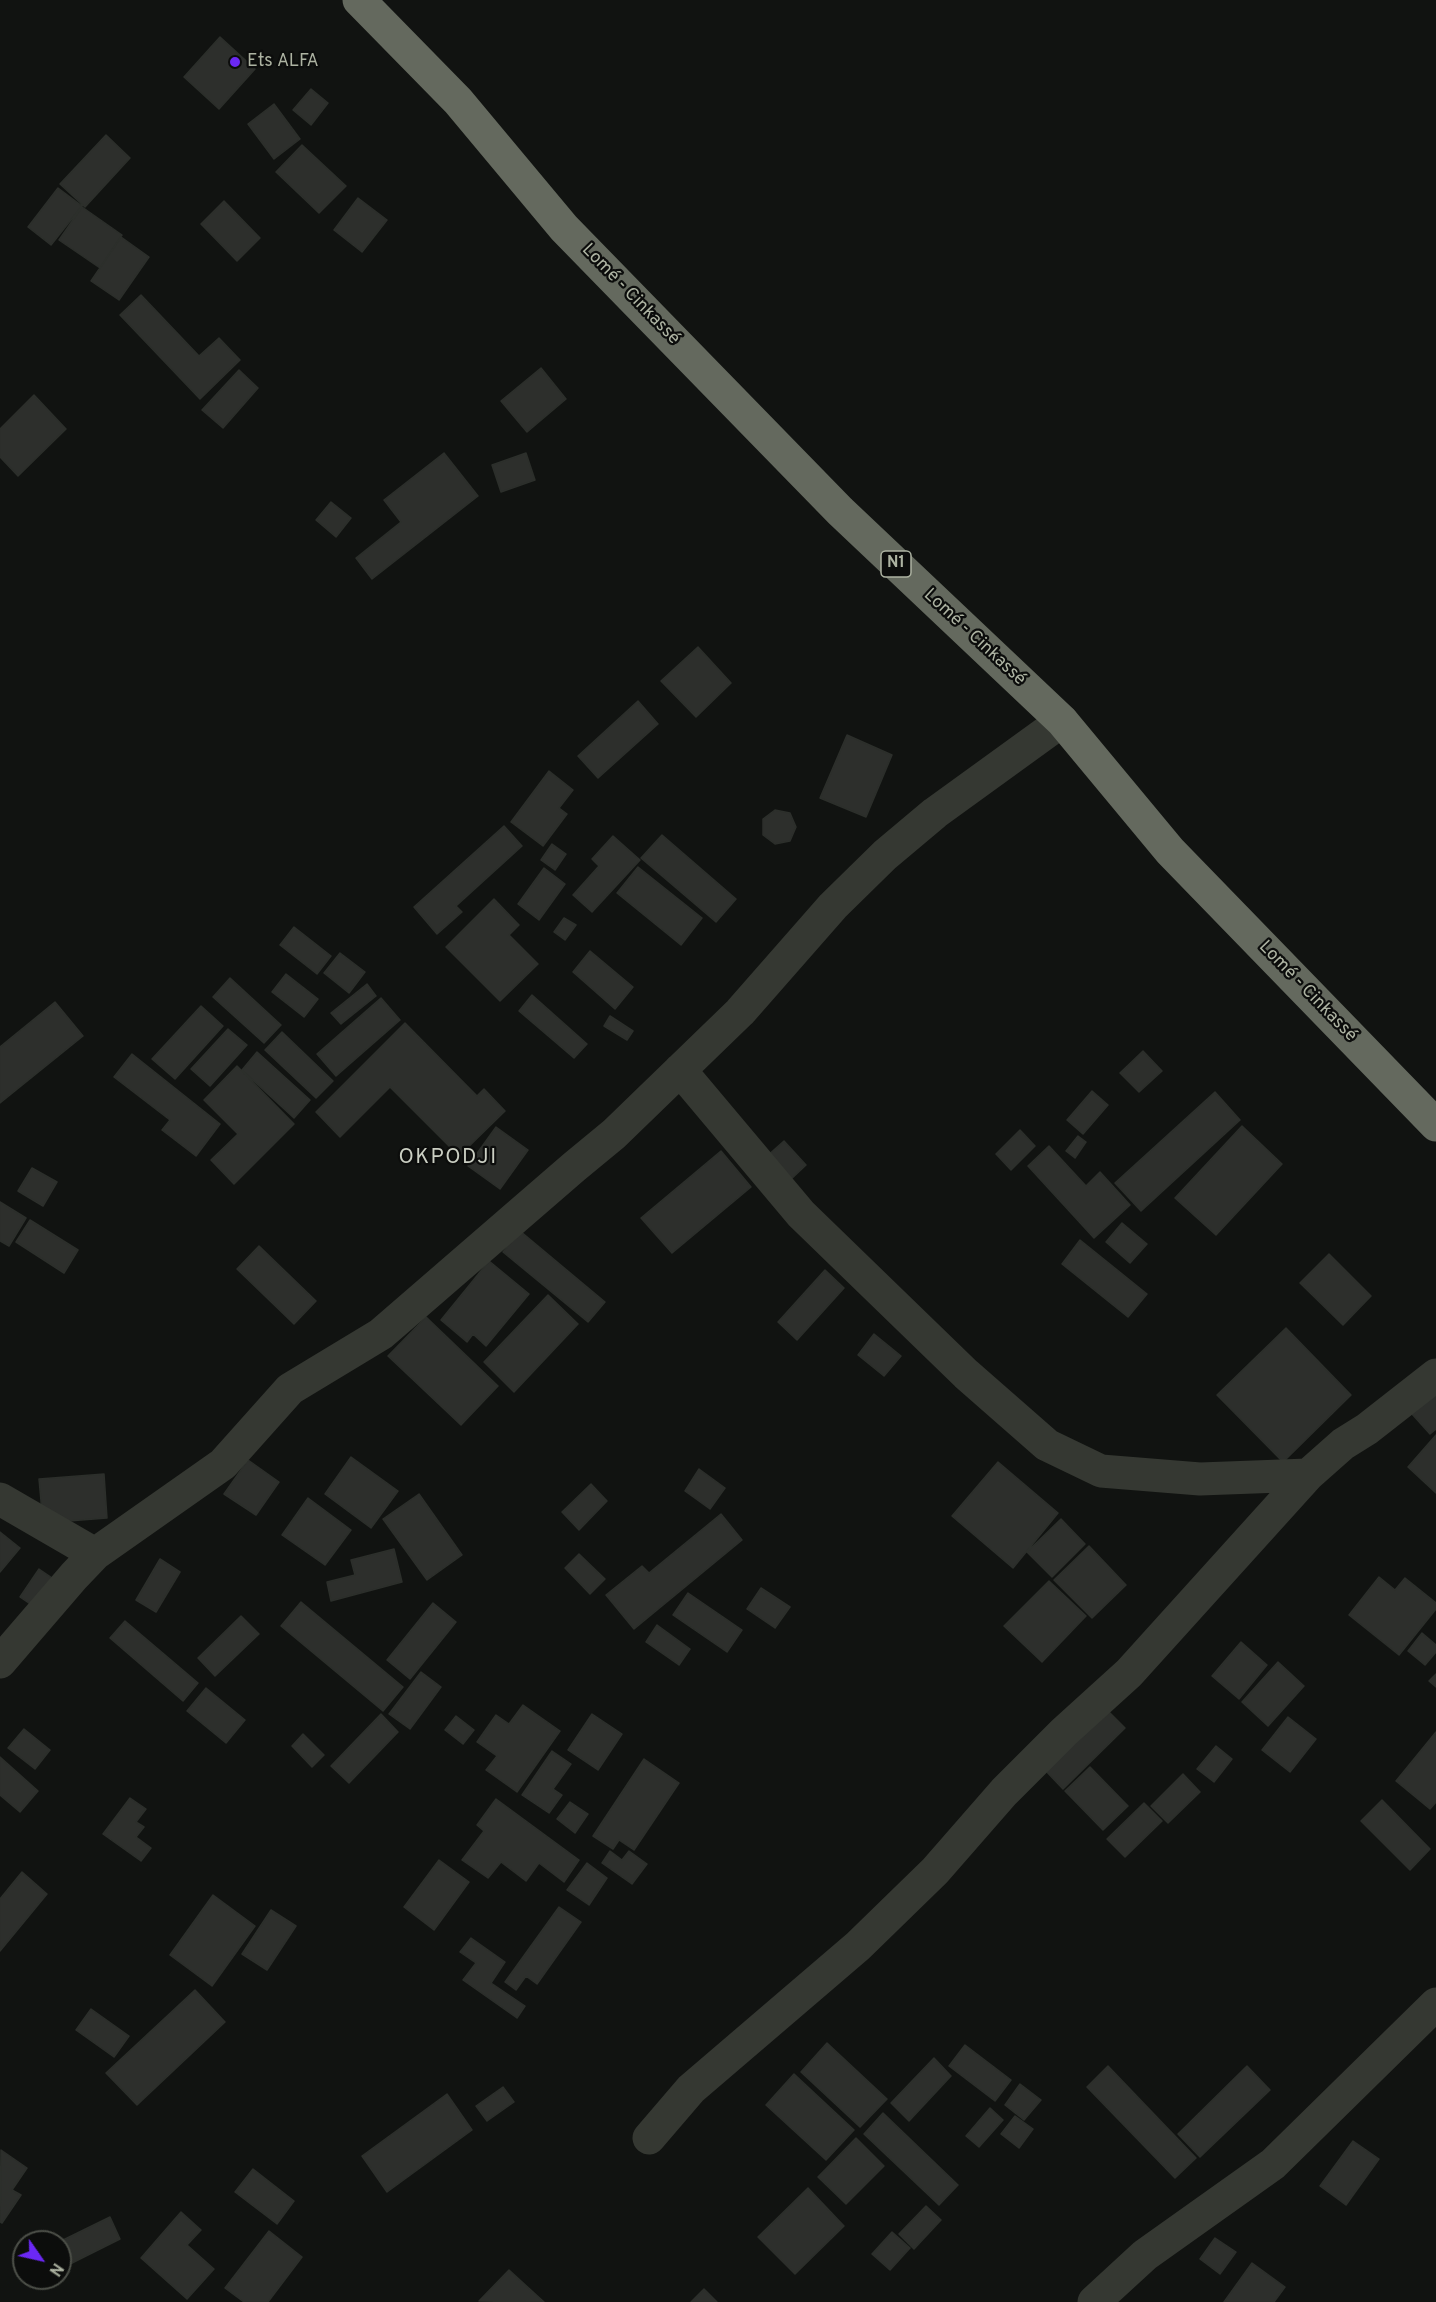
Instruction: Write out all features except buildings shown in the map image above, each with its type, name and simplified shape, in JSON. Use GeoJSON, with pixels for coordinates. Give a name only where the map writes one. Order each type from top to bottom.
{"type":"FeatureCollection","features":[{"type":"Feature","properties":{"kind":"highway","name":"Lomé - Cinkassé"},"geometry":{"type":"LineString","coordinates":[[359,0],[458,101],[564,228],[840,512],[1062,721],[1170,851],[1436,1125]]}},
{"type":"Feature","properties":{"kind":"street"},"geometry":{"type":"LineString","coordinates":[[0,1662],[74,1575],[95,1554],[223,1464],[290,1389],[381,1334],[614,1134],[740,1012],[833,906],[885,855],[935,813],[1062,721]]}},
{"type":"Feature","properties":{"kind":"street"},"geometry":{"type":"LineString","coordinates":[[680,1070],[801,1214],[966,1374],[1047,1445],[1101,1471],[1200,1479],[1308,1475]]}},
{"type":"Feature","properties":{"kind":"street"},"geometry":{"type":"LineString","coordinates":[[649,2138],[691,2089],[858,1946],[935,1871],[1004,1792],[1064,1732],[1129,1673],[1308,1475],[1343,1444],[1436,1375]]}},
{"type":"Feature","properties":{"kind":"street"},"geometry":{"type":"LineString","coordinates":[[0,1499],[95,1554]]}},
{"type":"Feature","properties":{"kind":"street"},"geometry":{"type":"LineString","coordinates":[[1094,2302],[1144,2255],[1273,2164],[1436,2004]]}},
{"type":"Feature","properties":{"kind":"place","name":"Ets ALFA"},"geometry":{"type":"Point","coordinates":[235,62]}},
{"type":"Feature","properties":{"kind":"district","name":"OKPODJI"},"geometry":{"type":"Point","coordinates":[448,1159]}}]}
